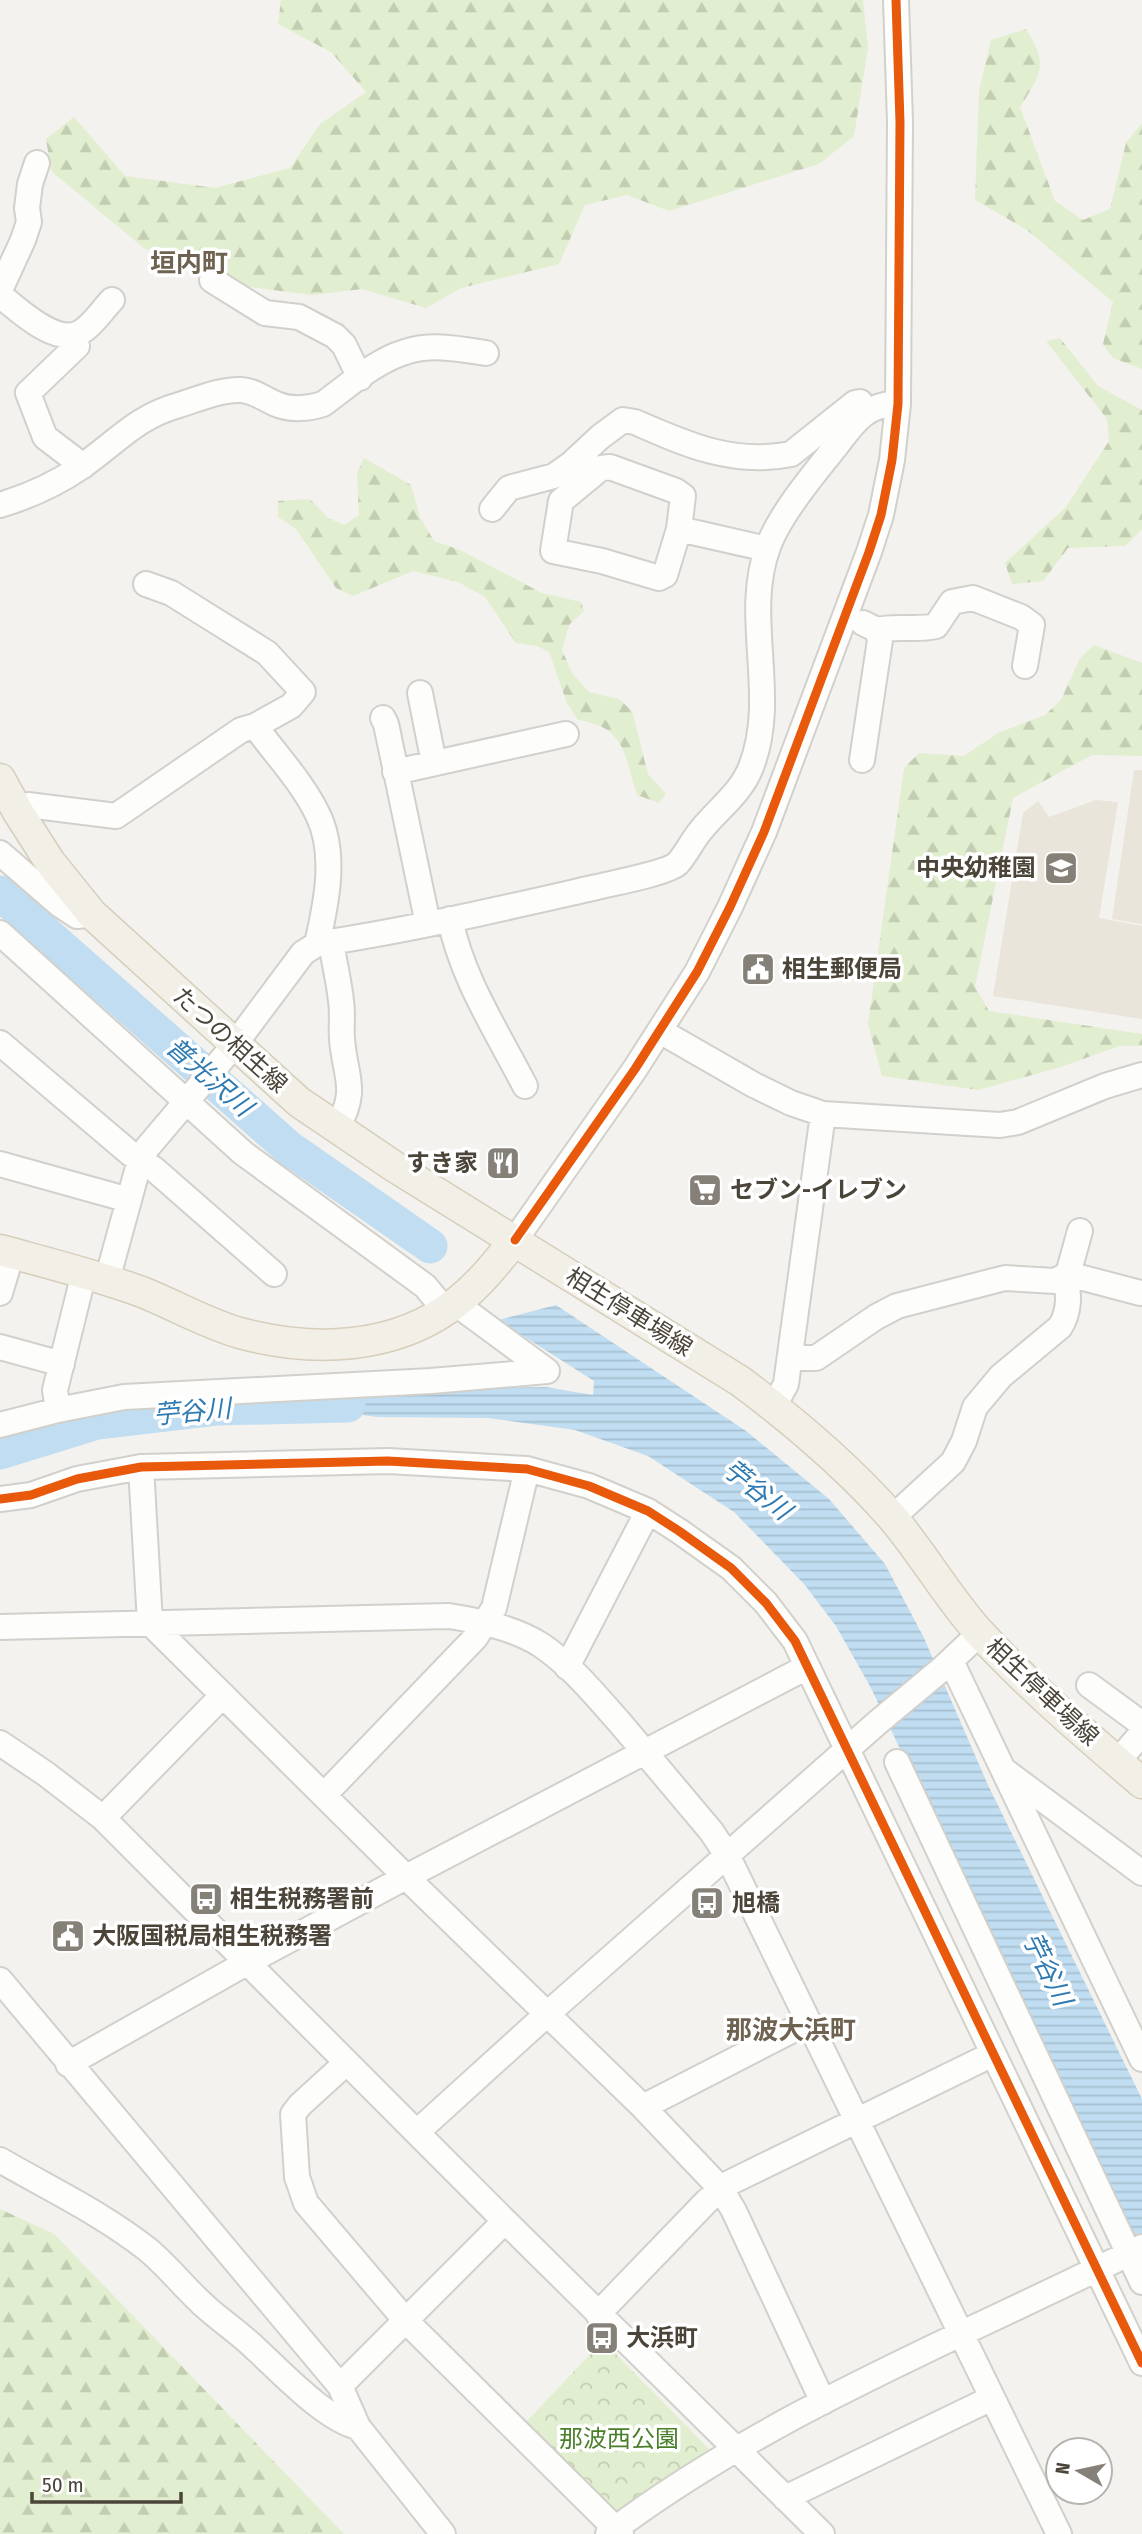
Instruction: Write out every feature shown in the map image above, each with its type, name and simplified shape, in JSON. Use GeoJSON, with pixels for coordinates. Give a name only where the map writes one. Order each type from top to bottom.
{"type":"FeatureCollection","features":[{"type":"Feature","properties":{"kind":"main road","name":"たつの相生線"},"geometry":{"type":"LineString","coordinates":[[0,779],[50,862],[92,914],[231,1049],[337,1128],[395,1167],[515,1240]]}},
{"type":"Feature","properties":{"kind":"main road"},"geometry":{"type":"LineString","coordinates":[[6,1251],[141,1292],[237,1332],[276,1342],[319,1346],[352,1345],[393,1335],[430,1320],[450,1307],[493,1268],[515,1240]]}},
{"type":"Feature","properties":{"kind":"main road","name":"相生停車場線"},"geometry":{"type":"LineString","coordinates":[[515,1240],[740,1381],[774,1406],[851,1473],[892,1518],[958,1608],[980,1633],[1064,1715],[1142,1783]]}},
{"type":"Feature","properties":{"kind":"street"},"geometry":{"type":"LineString","coordinates":[[515,1240],[553,1189],[697,972],[764,832],[846,616],[881,515],[892,460],[887,405],[900,122],[896,0]]}},
{"type":"Feature","properties":{"kind":"street"},"geometry":{"type":"LineString","coordinates":[[37,163],[30,184],[27,208],[29,222],[0,293],[28,319],[44,328],[71,335],[81,332],[112,300]]}},
{"type":"Feature","properties":{"kind":"street"},"geometry":{"type":"LineString","coordinates":[[212,280],[265,313],[299,317],[335,336],[344,345],[360,378]]}},
{"type":"Feature","properties":{"kind":"street"},"geometry":{"type":"LineString","coordinates":[[77,346],[28,393],[45,437],[83,466]]}},
{"type":"Feature","properties":{"kind":"street"},"geometry":{"type":"LineString","coordinates":[[0,505],[27,497],[83,466],[136,423],[170,407],[233,390],[243,390],[285,407],[311,408],[323,404],[387,359],[405,352],[424,348],[449,348],[486,353]]}},
{"type":"Feature","properties":{"kind":"street"},"geometry":{"type":"LineString","coordinates":[[492,509],[509,488],[554,477],[623,420],[635,422],[705,451],[765,458],[790,454],[855,403],[868,400],[887,405]]}},
{"type":"Feature","properties":{"kind":"street"},"geometry":{"type":"LineString","coordinates":[[58,1409],[55,1390],[62,1364],[95,1277],[129,1200],[140,1160],[187,1099],[231,1049],[303,953],[324,943],[439,922],[676,866],[701,830],[737,792],[751,767],[763,707],[759,635],[760,586],[767,549],[774,533],[815,472],[856,421],[887,405]]}},
{"type":"Feature","properties":{"kind":"street"},"geometry":{"type":"LineString","coordinates":[[610,467],[683,496],[679,529],[665,575],[659,578],[602,561],[553,551],[561,501],[601,468],[610,467]]}},
{"type":"Feature","properties":{"kind":"street"},"geometry":{"type":"LineString","coordinates":[[679,529],[767,549]]}},
{"type":"Feature","properties":{"kind":"street"},"geometry":{"type":"LineString","coordinates":[[18,812],[28,805],[116,816],[241,730],[255,726],[291,706],[303,692],[267,653],[171,593],[146,584]]}},
{"type":"Feature","properties":{"kind":"street"},"geometry":{"type":"LineString","coordinates":[[846,616],[877,630],[889,627],[920,630],[936,626],[952,602],[973,598],[1021,617],[1032,625],[1025,666]]}},
{"type":"Feature","properties":{"kind":"street"},"geometry":{"type":"LineString","coordinates":[[862,760],[880,640],[877,630]]}},
{"type":"Feature","properties":{"kind":"street"},"geometry":{"type":"LineString","coordinates":[[419,693],[434,763]]}},
{"type":"Feature","properties":{"kind":"street"},"geometry":{"type":"LineString","coordinates":[[383,719],[395,772],[439,922],[454,940],[471,982],[525,1086]]}},
{"type":"Feature","properties":{"kind":"street"},"geometry":{"type":"LineString","coordinates":[[255,726],[308,797],[319,817],[325,838],[327,867],[324,943],[342,1003],[342,1041],[351,1083],[346,1113],[337,1128]]}},
{"type":"Feature","properties":{"kind":"street"},"geometry":{"type":"LineString","coordinates":[[395,772],[566,734]]}},
{"type":"Feature","properties":{"kind":"street"},"geometry":{"type":"LineString","coordinates":[[0,853],[58,904],[77,916],[92,914]]}},
{"type":"Feature","properties":{"kind":"street"},"geometry":{"type":"LineString","coordinates":[[0,933],[275,1178],[450,1307],[547,1371],[430,1381],[175,1393],[94,1401],[0,1425]]}},
{"type":"Feature","properties":{"kind":"street"},"geometry":{"type":"LineString","coordinates":[[660,1031],[754,1085],[791,1103],[823,1114],[1000,1125],[1018,1122],[1105,1086],[1142,1074]]}},
{"type":"Feature","properties":{"kind":"street"},"geometry":{"type":"LineString","coordinates":[[0,1043],[154,1169],[274,1274]]}},
{"type":"Feature","properties":{"kind":"street"},"geometry":{"type":"LineString","coordinates":[[774,1406],[786,1384],[823,1114]]}},
{"type":"Feature","properties":{"kind":"street"},"geometry":{"type":"LineString","coordinates":[[0,1164],[129,1200]]}},
{"type":"Feature","properties":{"kind":"street"},"geometry":{"type":"LineString","coordinates":[[892,1518],[953,1462],[964,1441],[975,1407],[1001,1376],[1060,1327],[1065,1319],[1069,1288],[1065,1276],[1080,1231]]}},
{"type":"Feature","properties":{"kind":"street"},"geometry":{"type":"LineString","coordinates":[[0,1293],[6,1251]]}},
{"type":"Feature","properties":{"kind":"street"},"geometry":{"type":"LineString","coordinates":[[790,1358],[816,1358],[897,1306],[1004,1278],[1055,1281],[1065,1276],[1140,1293]]}},
{"type":"Feature","properties":{"kind":"street"},"geometry":{"type":"LineString","coordinates":[[0,1347],[62,1364]]}},
{"type":"Feature","properties":{"kind":"street"},"geometry":{"type":"LineString","coordinates":[[0,1499],[43,1491],[77,1479],[141,1467],[388,1461],[527,1469],[589,1486],[648,1511],[731,1568],[766,1603],[795,1641],[1142,2363]]}},
{"type":"Feature","properties":{"kind":"street"},"geometry":{"type":"LineString","coordinates":[[141,1467],[149,1623],[325,1794],[405,1877],[643,2107],[721,2189],[734,2211],[823,2402]]}},
{"type":"Feature","properties":{"kind":"street"},"geometry":{"type":"LineString","coordinates":[[325,1794],[475,1637],[485,1623],[494,1608],[527,1469]]}},
{"type":"Feature","properties":{"kind":"street"},"geometry":{"type":"LineString","coordinates":[[567,1667],[648,1511]]}},
{"type":"Feature","properties":{"kind":"street"},"geometry":{"type":"LineString","coordinates":[[0,1627],[449,1616],[517,1633],[540,1645],[567,1667],[711,1830],[727,1856],[1059,2534]]}},
{"type":"Feature","properties":{"kind":"street"},"geometry":{"type":"LineString","coordinates":[[417,2133],[546,2015],[877,1723],[947,1665],[980,1633]]}},
{"type":"Feature","properties":{"kind":"street"},"geometry":{"type":"LineString","coordinates":[[947,1665],[1002,1769],[1142,2059]]}},
{"type":"Feature","properties":{"kind":"street"},"geometry":{"type":"LineString","coordinates":[[68,2064],[405,1877],[807,1667]]}},
{"type":"Feature","properties":{"kind":"street"},"geometry":{"type":"LineString","coordinates":[[1089,1685],[1142,1724]]}},
{"type":"Feature","properties":{"kind":"street"},"geometry":{"type":"LineString","coordinates":[[103,1818],[223,1695]]}},
{"type":"Feature","properties":{"kind":"street"},"geometry":{"type":"LineString","coordinates":[[1117,1762],[1142,1732]]}},
{"type":"Feature","properties":{"kind":"street"},"geometry":{"type":"LineString","coordinates":[[0,1743],[103,1818],[598,2314],[822,2534]]}},
{"type":"Feature","properties":{"kind":"street"},"geometry":{"type":"LineString","coordinates":[[897,1762],[1135,2250],[1142,2282]]}},
{"type":"Feature","properties":{"kind":"street"},"geometry":{"type":"LineString","coordinates":[[1002,1769],[1142,1873]]}},
{"type":"Feature","properties":{"kind":"street"},"geometry":{"type":"LineString","coordinates":[[0,1980],[340,2386],[358,2427],[443,2534]]}},
{"type":"Feature","properties":{"kind":"street"},"geometry":{"type":"LineString","coordinates":[[643,2107],[808,2022]]}},
{"type":"Feature","properties":{"kind":"street"},"geometry":{"type":"LineString","coordinates":[[598,2314],[721,2189],[993,2054]]}},
{"type":"Feature","properties":{"kind":"street"},"geometry":{"type":"LineString","coordinates":[[346,2063],[293,2114],[298,2178],[306,2203],[407,2322],[615,2532],[734,2449],[823,2402],[1135,2250]]}},
{"type":"Feature","properties":{"kind":"street"},"geometry":{"type":"LineString","coordinates":[[0,2160],[115,2225],[149,2251],[207,2308],[326,2410],[346,2424],[358,2427]]}},
{"type":"Feature","properties":{"kind":"street"},"geometry":{"type":"LineString","coordinates":[[340,2386],[407,2322],[505,2221]]}},
{"type":"Feature","properties":{"kind":"street"},"geometry":{"type":"LineString","coordinates":[[785,2498],[992,2398]]}},
{"type":"Feature","properties":{"kind":"shaded area"},"geometry":{"type":"Polygon","coordinates":[[[1134,770],[1142,770],[1142,924],[1112,919],[1134,770]]]}},
{"type":"Feature","properties":{"kind":"shaded area","name":"中央幼稚園"},"geometry":{"type":"Polygon","coordinates":[[[1096,800],[1118,802],[1099,918],[1142,926],[1142,1019],[993,996],[1023,813],[1038,801],[1049,817],[1096,800]]]}},
{"type":"Feature","properties":{"kind":"green space"},"geometry":{"type":"Polygon","coordinates":[[[281,0],[863,0],[868,48],[854,136],[819,164],[669,211],[627,195],[585,205],[559,264],[461,288],[426,308],[362,289],[312,295],[234,285],[185,252],[145,249],[51,171],[46,139],[74,117],[125,176],[215,188],[290,168],[320,124],[366,92],[331,52],[278,24],[281,0]]]}},
{"type":"Feature","properties":{"kind":"green space"},"geometry":{"type":"Polygon","coordinates":[[[1026,29],[1038,52],[1040,69],[1020,107],[1055,201],[1083,220],[1110,209],[1126,143],[1142,123],[1142,369],[1113,358],[1103,344],[1113,302],[1027,230],[975,200],[979,91],[991,40],[1026,29]]]}},
{"type":"Feature","properties":{"kind":"green space"},"geometry":{"type":"Polygon","coordinates":[[[1060,338],[1098,386],[1142,410],[1142,529],[1125,546],[1068,548],[1043,581],[1012,584],[1005,563],[1066,507],[1109,441],[1107,419],[1046,341],[1060,338]]]}},
{"type":"Feature","properties":{"kind":"green space"},"geometry":{"type":"Polygon","coordinates":[[[364,458],[411,485],[420,517],[434,541],[460,550],[542,593],[581,602],[584,611],[569,625],[562,650],[572,673],[589,692],[619,699],[632,711],[648,774],[666,794],[659,803],[637,795],[621,745],[614,736],[606,729],[578,720],[567,703],[549,652],[537,646],[516,643],[485,597],[458,582],[413,571],[353,596],[336,588],[296,529],[278,517],[278,501],[310,499],[328,518],[344,525],[359,515],[357,473],[364,458]]]}},
{"type":"Feature","properties":{"kind":"green space"},"geometry":{"type":"Polygon","coordinates":[[[1094,645],[1142,663],[1142,756],[1092,755],[1013,798],[975,987],[989,1011],[1142,1034],[1142,1046],[1119,1046],[1061,1067],[978,1090],[882,1076],[868,1024],[904,768],[919,753],[964,756],[998,733],[1045,715],[1061,700],[1080,658],[1094,645]]]}},
{"type":"Feature","properties":{"kind":"green space"},"geometry":{"type":"Polygon","coordinates":[[[0,2209],[54,2234],[344,2534],[0,2534],[0,2209]]]}},
{"type":"Feature","properties":{"kind":"green space","name":"那波西公園"},"geometry":{"type":"Polygon","coordinates":[[[603,2341],[713,2453],[621,2516],[606,2508],[524,2424],[603,2341]]]}},
{"type":"Feature","properties":{"kind":"water"},"geometry":{"type":"Polygon","coordinates":[[[556,1305],[746,1431],[829,1499],[885,1564],[924,1638],[988,1785],[1142,2099],[1142,2256],[871,1688],[836,1626],[804,1584],[734,1512],[648,1456],[575,1430],[488,1418],[377,1417],[255,1400],[460,1388],[546,1387],[593,1395],[594,1381],[498,1320],[556,1305]]]}},
{"type":"Feature","properties":{"kind":"waterway","name":"普光沢川"},"geometry":{"type":"LineString","coordinates":[[0,893],[289,1148],[430,1246]]}},
{"type":"Feature","properties":{"kind":"waterway","name":"苧谷川"},"geometry":{"type":"LineString","coordinates":[[0,1452],[97,1422],[216,1408],[348,1405]]}},
{"type":"Feature","properties":{"kind":"cycle path"},"geometry":{"type":"LineString","coordinates":[[515,1240],[635,1069],[697,972],[730,907],[764,832],[881,515],[892,460],[898,404],[900,122],[896,0]]}},
{"type":"Feature","properties":{"kind":"cycle path"},"geometry":{"type":"LineString","coordinates":[[0,1499],[31,1495],[77,1479],[141,1467],[388,1461],[527,1469],[589,1486],[648,1511],[731,1568],[766,1603],[795,1641],[1142,2363]]}},
{"type":"Feature","properties":{"kind":"place","name":"中央幼稚園"},"geometry":{"type":"Point","coordinates":[1061,868]}},
{"type":"Feature","properties":{"kind":"place","name":"相生郵便局"},"geometry":{"type":"Point","coordinates":[758,969]}},
{"type":"Feature","properties":{"kind":"place","name":"すき家"},"geometry":{"type":"Point","coordinates":[503,1163]}},
{"type":"Feature","properties":{"kind":"place","name":"セブン-イレブン"},"geometry":{"type":"Point","coordinates":[705,1190]}},
{"type":"Feature","properties":{"kind":"place","name":"相生税務署前"},"geometry":{"type":"Point","coordinates":[206,1899]}},
{"type":"Feature","properties":{"kind":"place","name":"旭橋"},"geometry":{"type":"Point","coordinates":[707,1903]}},
{"type":"Feature","properties":{"kind":"place","name":"大阪国税局相生税務署"},"geometry":{"type":"Point","coordinates":[68,1936]}},
{"type":"Feature","properties":{"kind":"place","name":"大浜町"},"geometry":{"type":"Point","coordinates":[602,2338]}},
{"type":"Feature","properties":{"kind":"district","name":"垣内町"},"geometry":{"type":"Point","coordinates":[189,263]}},
{"type":"Feature","properties":{"kind":"district","name":"那波大浜町"},"geometry":{"type":"Point","coordinates":[791,2030]}}]}
